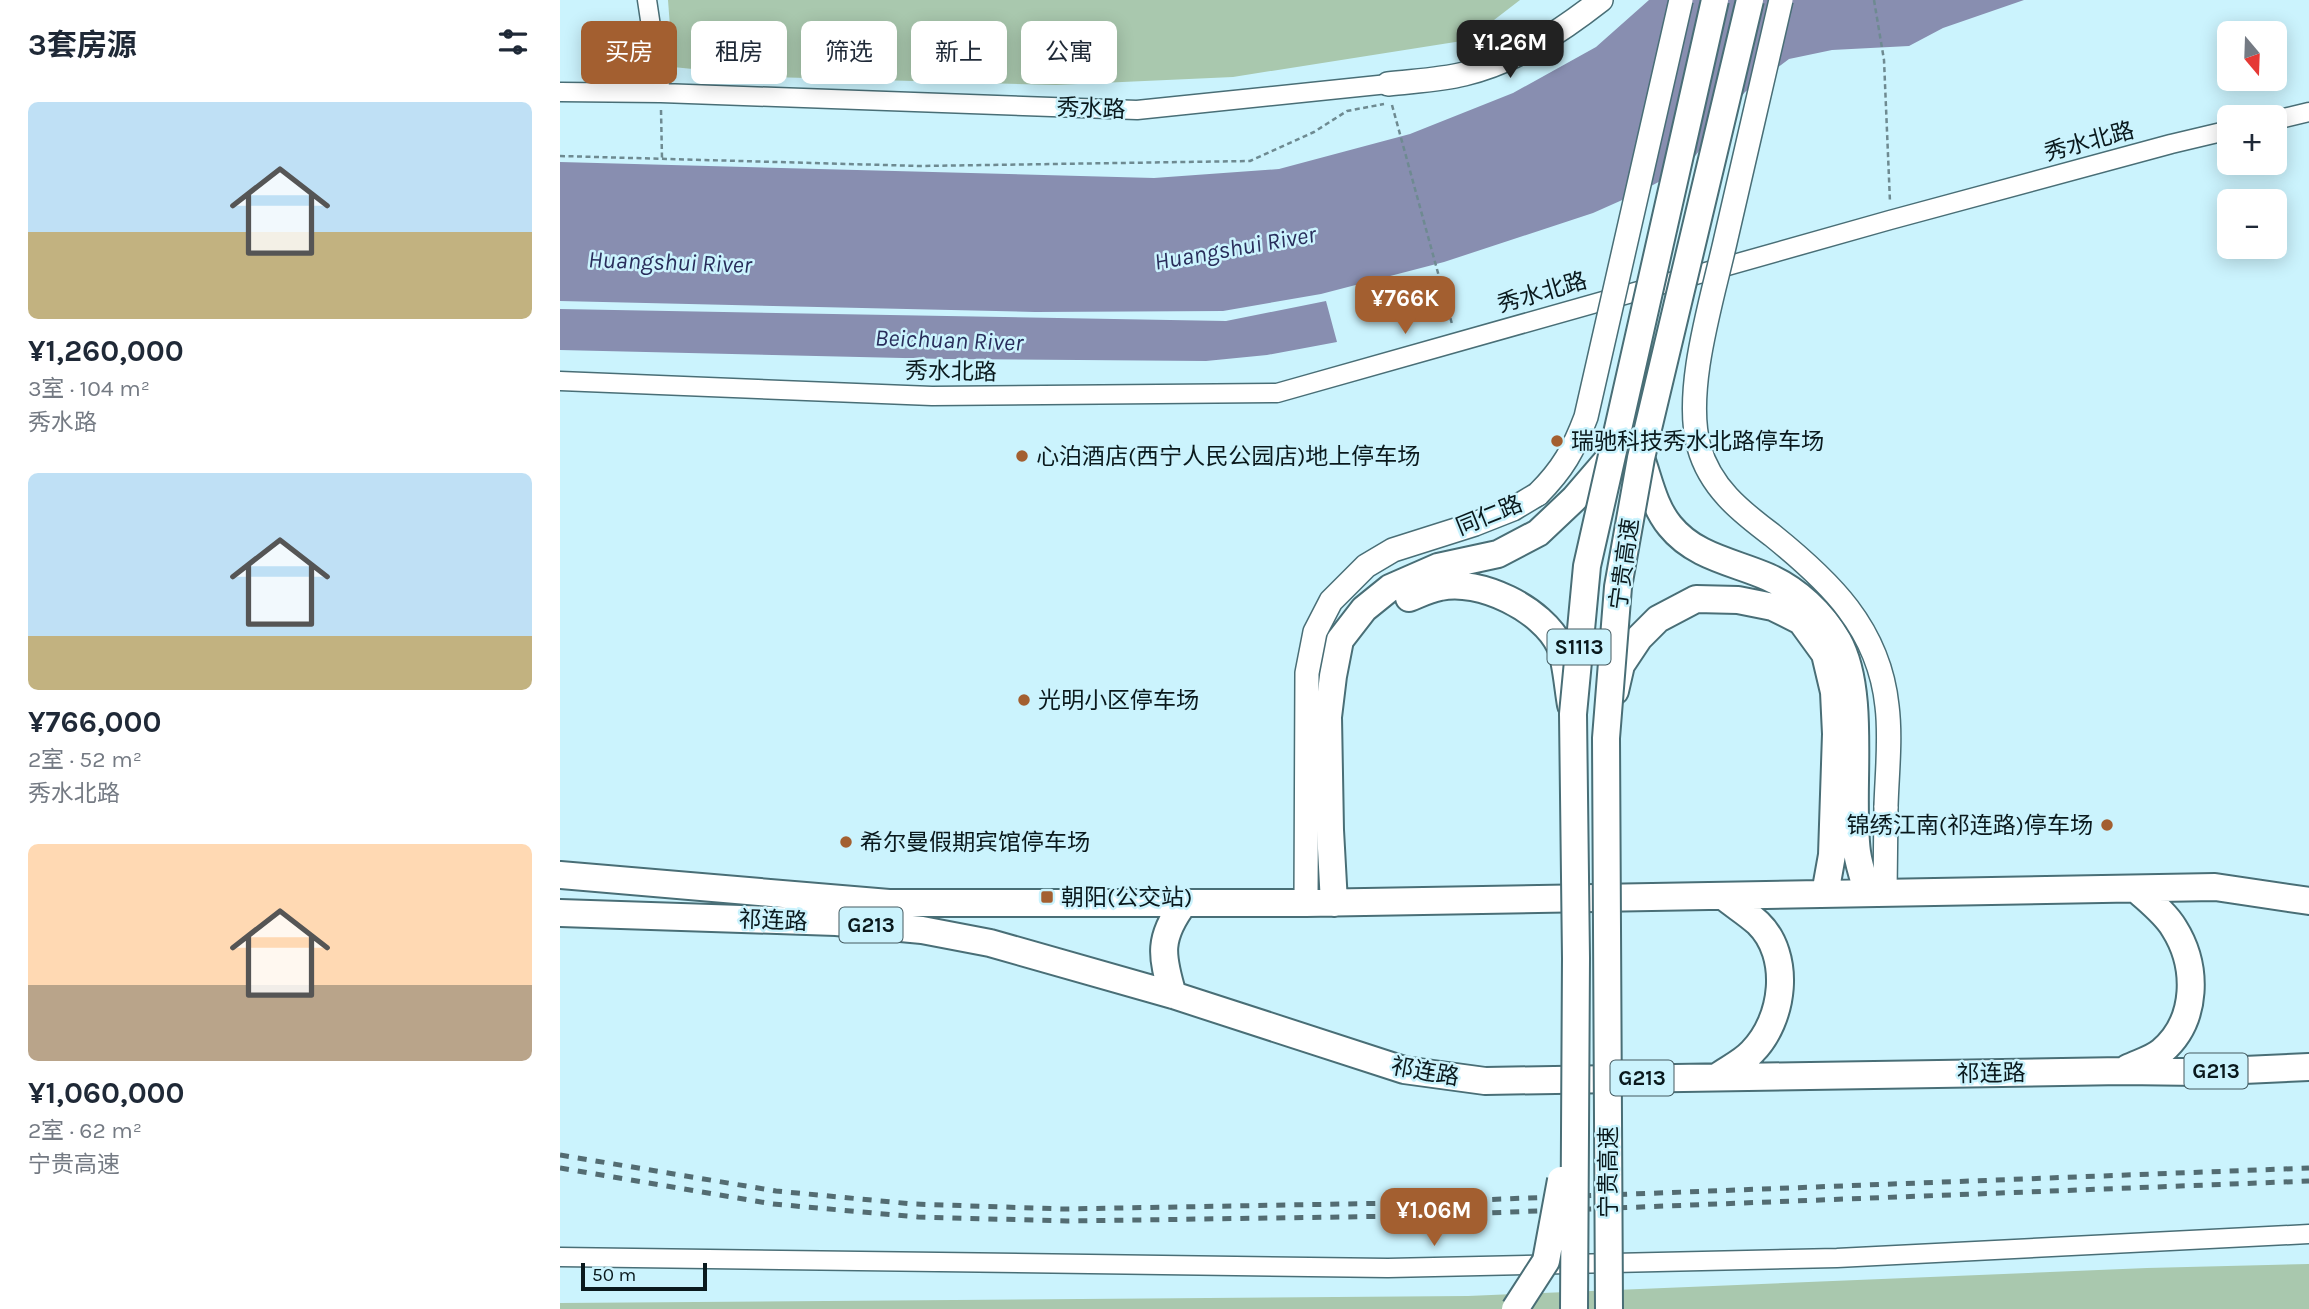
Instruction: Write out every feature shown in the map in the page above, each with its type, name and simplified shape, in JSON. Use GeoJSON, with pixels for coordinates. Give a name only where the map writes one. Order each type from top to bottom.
{"type":"FeatureCollection","features":[{"type":"Feature","properties":{"kind":"highway","name":"宁贵高速"},"geometry":{"type":"LineString","coordinates":[[1574,1309],[1576,958],[1573,714],[1587,566],[1715,0]]}},
{"type":"Feature","properties":{"kind":"highway","name":"宁贵高速"},"geometry":{"type":"LineString","coordinates":[[1609,1309],[1606,738],[1618,587],[1641,458],[1750,0]]}},
{"type":"Feature","properties":{"kind":"highway"},"geometry":{"type":"LineString","coordinates":[[1342,903],[1346,822],[1344,732],[1347,671],[1356,649],[1375,620],[1406,598],[1440,577],[1498,554],[1538,533],[1574,499],[1611,456]]}},
{"type":"Feature","properties":{"kind":"highway"},"geometry":{"type":"LineString","coordinates":[[1641,458],[1656,502],[1670,526],[1692,546],[1714,559],[1769,578],[1798,594],[1821,616],[1839,642],[1849,672],[1852,699],[1857,852],[1876,893]]}},
{"type":"Feature","properties":{"kind":"highway"},"geometry":{"type":"LineString","coordinates":[[1440,577],[1509,598],[1538,619],[1559,646],[1573,714]]}},
{"type":"Feature","properties":{"kind":"highway"},"geometry":{"type":"LineString","coordinates":[[1606,738],[1621,665],[1639,638],[1658,619],[1696,599],[1738,600],[1773,607],[1801,621],[1825,654],[1834,692],[1836,734],[1832,855],[1825,894]]}},
{"type":"Feature","properties":{"kind":"highway","name":"祁连路"},"geometry":{"type":"LineString","coordinates":[[560,875],[889,903],[1342,903],[2215,887],[2309,901]]}},
{"type":"Feature","properties":{"kind":"highway"},"geometry":{"type":"LineString","coordinates":[[2123,1071],[2161,1052],[2181,1027],[2191,1001],[2191,976],[2185,951],[2173,926],[2136,889]]}},
{"type":"Feature","properties":{"kind":"highway"},"geometry":{"type":"LineString","coordinates":[[1717,1077],[1752,1053],[1770,1029],[1779,1002],[1780,973],[1773,947],[1759,924],[1723,896]]}},
{"type":"Feature","properties":{"kind":"highway"},"geometry":{"type":"LineString","coordinates":[[1173,995],[1165,969],[1164,942],[1170,922],[1184,903]]}},
{"type":"Feature","properties":{"kind":"highway","name":"祁连路"},"geometry":{"type":"LineString","coordinates":[[560,913],[836,922],[922,930],[990,943],[1173,995],[1404,1070],[1485,1081],[2200,1072],[2309,1067]]}},
{"type":"Feature","properties":{"kind":"highway"},"geometry":{"type":"LineString","coordinates":[[1515,1309],[1546,1261],[1561,1190],[1576,958]]}},
{"type":"Feature","properties":{"kind":"main road","name":"秀水路"},"geometry":{"type":"LineString","coordinates":[[1390,93],[1464,74],[1526,51],[1569,25],[1601,0]]}},
{"type":"Feature","properties":{"kind":"main road","name":"同仁路"},"geometry":{"type":"LineString","coordinates":[[1306,903],[1307,673],[1315,632],[1331,601],[1366,566],[1393,550],[1513,509],[1538,494],[1558,475],[1574,448],[1586,417],[1681,0]]}},
{"type":"Feature","properties":{"kind":"main road"},"geometry":{"type":"LineString","coordinates":[[1781,0],[1709,312],[1696,379],[1694,414],[1699,447],[1713,479],[1730,502],[1803,561],[1851,610],[1868,639],[1880,670],[1888,706],[1886,807],[1876,893]]}},
{"type":"Feature","properties":{"kind":"street"},"geometry":{"type":"LineString","coordinates":[[647,0],[661,93]]}},
{"type":"Feature","properties":{"kind":"street","name":"秀水路"},"geometry":{"type":"LineString","coordinates":[[560,92],[661,93],[1137,110],[1390,93]]}},
{"type":"Feature","properties":{"kind":"street"},"geometry":{"type":"LineString","coordinates":[[2287,117],[2309,112]]}},
{"type":"Feature","properties":{"kind":"street","name":"秀水北路"},"geometry":{"type":"LineString","coordinates":[[560,381],[932,396],[1277,393],[1891,220],[2217,133]]}},
{"type":"Feature","properties":{"kind":"street"},"geometry":{"type":"LineString","coordinates":[[560,1256],[1388,1268],[1837,1258],[2309,1234]]}},
{"type":"Feature","properties":{"kind":"path"},"geometry":{"type":"LineString","coordinates":[[1874,0],[1884,60],[1891,220]]}},
{"type":"Feature","properties":{"kind":"path"},"geometry":{"type":"LineString","coordinates":[[661,93],[662,158]]}},
{"type":"Feature","properties":{"kind":"path"},"geometry":{"type":"LineString","coordinates":[[560,156],[921,166],[1250,161],[1314,132],[1347,111],[1390,93]]}},
{"type":"Feature","properties":{"kind":"path"},"geometry":{"type":"LineString","coordinates":[[1395,122],[1457,341]]}},
{"type":"Feature","properties":{"kind":"green space"},"geometry":{"type":"Polygon","coordinates":[[[668,0],[1520,0],[1468,40],[1233,77],[1117,82],[1117,21],[1021,21],[1021,84],[1078,84],[1056,85],[1007,84],[1007,21],[911,21],[911,81],[897,81],[897,21],[801,21],[801,78],[787,77],[787,21],[691,21],[691,69],[677,67],[677,21],[670,21],[668,0]]]}},
{"type":"Feature","properties":{"kind":"green space"},"geometry":{"type":"Polygon","coordinates":[[[2309,1264],[2309,1309],[560,1309],[560,1303],[1468,1296],[2147,1268],[2309,1264]]]}},
{"type":"Feature","properties":{"kind":"water","name":"Huangshui River"},"geometry":{"type":"Polygon","coordinates":[[[1649,0],[2024,0],[1943,28],[1909,46],[1832,50],[1789,59],[1745,92],[1692,160],[1679,171],[1638,193],[1593,213],[1444,262],[1321,294],[1223,311],[1035,312],[560,301],[560,162],[1154,178],[1279,169],[1410,134],[1513,93],[1596,47],[1649,0]]]}},
{"type":"Feature","properties":{"kind":"water","name":"Beichuan River"},"geometry":{"type":"Polygon","coordinates":[[[1326,301],[1337,342],[1267,355],[1206,361],[946,359],[560,350],[560,309],[1226,321],[1326,301]]]}},
{"type":"Feature","properties":{"kind":"railway"},"geometry":{"type":"LineString","coordinates":[[560,1155],[776,1191],[913,1204],[1064,1209],[1398,1203],[2309,1168]]}},
{"type":"Feature","properties":{"kind":"railway"},"geometry":{"type":"LineString","coordinates":[[560,1168],[773,1204],[918,1217],[1067,1221],[1409,1216],[2309,1181]]}},
{"type":"Feature","properties":{"kind":"place","name":"瑞驰科技秀水北路停车场"},"geometry":{"type":"Point","coordinates":[1557,441]}},
{"type":"Feature","properties":{"kind":"place","name":"心泊酒店(西宁人民公园店)地上停车场"},"geometry":{"type":"Point","coordinates":[1022,456]}},
{"type":"Feature","properties":{"kind":"place","name":"光明小区停车场"},"geometry":{"type":"Point","coordinates":[1024,700]}},
{"type":"Feature","properties":{"kind":"place","name":"锦绣江南(祁连路)停车场"},"geometry":{"type":"Point","coordinates":[2107,825]}},
{"type":"Feature","properties":{"kind":"place","name":"希尔曼假期宾馆停车场"},"geometry":{"type":"Point","coordinates":[846,842]}},
{"type":"Feature","properties":{"kind":"place","name":"朝阳(公交站)"},"geometry":{"type":"Point","coordinates":[1047,897]}}]}
